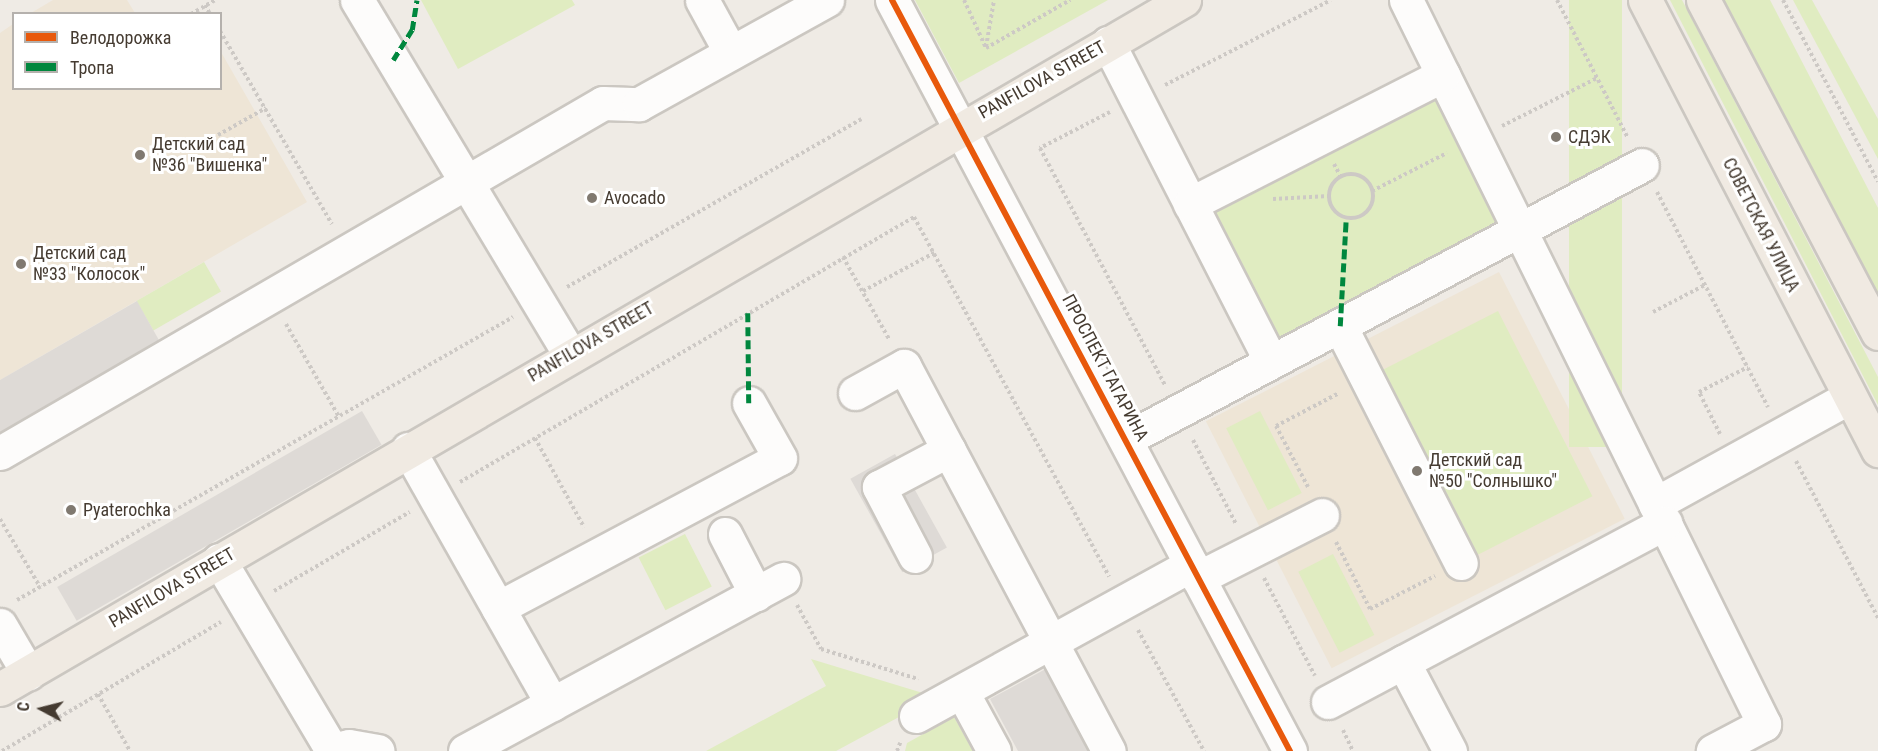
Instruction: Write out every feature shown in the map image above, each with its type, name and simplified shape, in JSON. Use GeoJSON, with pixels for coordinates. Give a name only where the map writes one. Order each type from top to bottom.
{"type":"FeatureCollection","features":[{"type":"Feature","properties":{"kind":"main road","name":"PANFILOVA STREET"},"geometry":{"type":"LineString","coordinates":[[0,689],[960,126],[1184,0]]}},
{"type":"Feature","properties":{"kind":"main road","name":"СОВЕТСКАЯ УЛИЦА"},"geometry":{"type":"LineString","coordinates":[[1645,0],[1878,450]]}},
{"type":"Feature","properties":{"kind":"main road"},"geometry":{"type":"LineString","coordinates":[[1703,0],[1878,333]]}},
{"type":"Feature","properties":{"kind":"street"},"geometry":{"type":"LineString","coordinates":[[357,0],[570,354]]}},
{"type":"Feature","properties":{"kind":"street"},"geometry":{"type":"LineString","coordinates":[[702,0],[731,53]]}},
{"type":"Feature","properties":{"kind":"street"},"geometry":{"type":"LineString","coordinates":[[0,453],[603,103],[639,104],[827,0]]}},
{"type":"Feature","properties":{"kind":"street","name":"ПРОСПЕКТ ГАГАРИНА"},"geometry":{"type":"LineString","coordinates":[[892,0],[1290,751]]}},
{"type":"Feature","properties":{"kind":"street"},"geometry":{"type":"LineString","coordinates":[[1406,0],[1764,724],[1713,751]]}},
{"type":"Feature","properties":{"kind":"street"},"geometry":{"type":"LineString","coordinates":[[1108,43],[1271,362]]}},
{"type":"Feature","properties":{"kind":"street"},"geometry":{"type":"LineString","coordinates":[[1190,204],[1443,75]]}},
{"type":"Feature","properties":{"kind":"street"},"geometry":{"type":"LineString","coordinates":[[1126,439],[1642,165]]}},
{"type":"Feature","properties":{"kind":"street"},"geometry":{"type":"LineString","coordinates":[[1340,326],[1461,563]]}},
{"type":"Feature","properties":{"kind":"street"},"geometry":{"type":"LineString","coordinates":[[855,393],[904,366],[1109,751]]}},
{"type":"Feature","properties":{"kind":"street"},"geometry":{"type":"LineString","coordinates":[[1328,702],[1402,662],[1660,513],[1734,461],[1850,397]]}},
{"type":"Feature","properties":{"kind":"street"},"geometry":{"type":"LineString","coordinates":[[498,608],[780,458],[749,403]]}},
{"type":"Feature","properties":{"kind":"street"},"geometry":{"type":"LineString","coordinates":[[408,449],[552,704]]}},
{"type":"Feature","properties":{"kind":"street"},"geometry":{"type":"LineString","coordinates":[[915,556],[879,487],[949,450]]}},
{"type":"Feature","properties":{"kind":"street"},"geometry":{"type":"LineString","coordinates":[[916,716],[1123,602],[1195,571],[1250,551],[1322,515]]}},
{"type":"Feature","properties":{"kind":"street"},"geometry":{"type":"LineString","coordinates":[[465,751],[552,704],[777,590],[725,534]]}},
{"type":"Feature","properties":{"kind":"street"},"geometry":{"type":"LineString","coordinates":[[219,560],[331,750],[348,746],[378,751]]}},
{"type":"Feature","properties":{"kind":"street"},"geometry":{"type":"LineString","coordinates":[[5,614],[28,673]]}},
{"type":"Feature","properties":{"kind":"street"},"geometry":{"type":"LineString","coordinates":[[1402,662],[1450,751]]}},
{"type":"Feature","properties":{"kind":"street"},"geometry":{"type":"LineString","coordinates":[[962,692],[994,751]]}},
{"type":"Feature","properties":{"kind":"path"},"geometry":{"type":"LineString","coordinates":[[194,12],[215,0]]}},
{"type":"Feature","properties":{"kind":"path"},"geometry":{"type":"LineString","coordinates":[[986,48],[994,0]]}},
{"type":"Feature","properties":{"kind":"path"},"geometry":{"type":"LineString","coordinates":[[986,48],[1070,0]]}},
{"type":"Feature","properties":{"kind":"path"},"geometry":{"type":"LineString","coordinates":[[1331,0],[1040,148],[1353,751]]}},
{"type":"Feature","properties":{"kind":"path"},"geometry":{"type":"LineString","coordinates":[[1557,0],[1878,618]]}},
{"type":"Feature","properties":{"kind":"path"},"geometry":{"type":"LineString","coordinates":[[1783,0],[1878,182]]}},
{"type":"Feature","properties":{"kind":"path"},"geometry":{"type":"LineString","coordinates":[[966,2],[986,48]]}},
{"type":"Feature","properties":{"kind":"path"},"geometry":{"type":"LineString","coordinates":[[206,5],[209,12]]}},
{"type":"Feature","properties":{"kind":"path"},"geometry":{"type":"LineString","coordinates":[[222,34],[348,251]]}},
{"type":"Feature","properties":{"kind":"path"},"geometry":{"type":"LineString","coordinates":[[218,135],[266,108]]}},
{"type":"Feature","properties":{"kind":"path"},"geometry":{"type":"LineString","coordinates":[[5,614],[40,587],[861,119]]}},
{"type":"Feature","properties":{"kind":"path"},"geometry":{"type":"LineString","coordinates":[[1349,175],[1364,178],[1373,197],[1367,211],[1353,218],[1333,209],[1329,196],[1335,182],[1349,175]]}},
{"type":"Feature","properties":{"kind":"path"},"geometry":{"type":"LineString","coordinates":[[914,217],[1204,751]]}},
{"type":"Feature","properties":{"kind":"path"},"geometry":{"type":"LineString","coordinates":[[863,291],[934,253]]}},
{"type":"Feature","properties":{"kind":"path"},"geometry":{"type":"LineString","coordinates":[[843,257],[904,366]]}},
{"type":"Feature","properties":{"kind":"path"},"geometry":{"type":"LineString","coordinates":[[1653,312],[1705,285]]}},
{"type":"Feature","properties":{"kind":"path"},"geometry":{"type":"LineString","coordinates":[[270,297],[339,417]]}},
{"type":"Feature","properties":{"kind":"path"},"geometry":{"type":"LineString","coordinates":[[1734,461],[1699,392],[1748,368]]}},
{"type":"Feature","properties":{"kind":"path"},"geometry":{"type":"LineString","coordinates":[[535,438],[599,554]]}},
{"type":"Feature","properties":{"kind":"path"},"geometry":{"type":"LineString","coordinates":[[0,519],[40,587]]}},
{"type":"Feature","properties":{"kind":"path"},"geometry":{"type":"LineString","coordinates":[[777,590],[821,649],[962,692]]}},
{"type":"Feature","properties":{"kind":"path"},"geometry":{"type":"LineString","coordinates":[[98,694],[130,751]]}},
{"type":"Feature","properties":{"kind":"shaded area"},"geometry":{"type":"Polygon","coordinates":[[[53,0],[127,0],[134,12],[33,12],[53,0]]]}},
{"type":"Feature","properties":{"kind":"shaded area","name":"Детский сад №36 \"Вишенка\""},"geometry":{"type":"Polygon","coordinates":[[[12,25],[12,90],[222,90],[222,54],[307,202],[0,380],[0,33],[12,25]]]}},
{"type":"Feature","properties":{"kind":"shaded area","name":"Детский сад №50 \"Солнышко\""},"geometry":{"type":"Polygon","coordinates":[[[1499,272],[1625,519],[1332,668],[1206,421],[1499,272]]]}},
{"type":"Feature","properties":{"kind":"shaded area"},"geometry":{"type":"Polygon","coordinates":[[[137,301],[165,351],[0,447],[0,380],[137,301]]]}},
{"type":"Feature","properties":{"kind":"shaded area"},"geometry":{"type":"Polygon","coordinates":[[[362,411],[382,445],[77,621],[57,587],[362,411]]]}},
{"type":"Feature","properties":{"kind":"shaded area"},"geometry":{"type":"Polygon","coordinates":[[[895,454],[947,548],[902,572],[850,479],[895,454]]]}},
{"type":"Feature","properties":{"kind":"shaded area"},"geometry":{"type":"Polygon","coordinates":[[[1053,665],[1100,751],[1018,751],[990,699],[1053,665]]]}},
{"type":"Feature","properties":{"kind":"green space"},"geometry":{"type":"Polygon","coordinates":[[[421,0],[572,0],[575,5],[458,69],[421,0]]]}},
{"type":"Feature","properties":{"kind":"green space"},"geometry":{"type":"Polygon","coordinates":[[[915,0],[1108,0],[959,83],[915,0]]]}},
{"type":"Feature","properties":{"kind":"green space"},"geometry":{"type":"Polygon","coordinates":[[[1569,0],[1622,0],[1622,447],[1569,447],[1569,0]]]}},
{"type":"Feature","properties":{"kind":"green space"},"geometry":{"type":"Polygon","coordinates":[[[1670,0],[1682,0],[1878,377],[1878,405],[1670,0]]]}},
{"type":"Feature","properties":{"kind":"green space"},"geometry":{"type":"Polygon","coordinates":[[[1721,0],[1770,0],[1878,208],[1878,301],[1721,0]]]}},
{"type":"Feature","properties":{"kind":"green space"},"geometry":{"type":"Polygon","coordinates":[[[1793,0],[1812,0],[1878,119],[1878,159],[1793,0]]]}},
{"type":"Feature","properties":{"kind":"green space"},"geometry":{"type":"Polygon","coordinates":[[[1440,95],[1506,225],[1276,343],[1209,213],[1440,95]]]}},
{"type":"Feature","properties":{"kind":"green space"},"geometry":{"type":"Polygon","coordinates":[[[204,262],[221,291],[153,330],[136,301],[204,262]]]}},
{"type":"Feature","properties":{"kind":"green space"},"geometry":{"type":"Polygon","coordinates":[[[1498,311],[1592,496],[1469,559],[1375,374],[1498,311]]]}},
{"type":"Feature","properties":{"kind":"green space"},"geometry":{"type":"Polygon","coordinates":[[[1260,411],[1302,493],[1268,510],[1226,428],[1260,411]]]}},
{"type":"Feature","properties":{"kind":"green space"},"geometry":{"type":"Polygon","coordinates":[[[685,534],[712,587],[665,610],[639,558],[685,534]]]}},
{"type":"Feature","properties":{"kind":"green space"},"geometry":{"type":"Polygon","coordinates":[[[1333,554],[1374,635],[1340,653],[1298,572],[1333,554]]]}},
{"type":"Feature","properties":{"kind":"green space"},"geometry":{"type":"Polygon","coordinates":[[[811,659],[936,697],[836,751],[706,751],[826,686],[811,659]]]}},
{"type":"Feature","properties":{"kind":"green space"},"geometry":{"type":"Polygon","coordinates":[[[954,717],[973,751],[905,751],[907,743],[954,717]]]}},
{"type":"Feature","properties":{"kind":"marked path"},"geometry":{"type":"LineString","coordinates":[[393,60],[412,30],[417,0]]}},
{"type":"Feature","properties":{"kind":"marked path"},"geometry":{"type":"LineString","coordinates":[[1340,326],[1346,218]]}},
{"type":"Feature","properties":{"kind":"marked path"},"geometry":{"type":"LineString","coordinates":[[748,313],[749,403]]}},
{"type":"Feature","properties":{"kind":"cycle path"},"geometry":{"type":"LineString","coordinates":[[892,0],[1290,751]]}},
{"type":"Feature","properties":{"kind":"place","name":"СДЭК"},"geometry":{"type":"Point","coordinates":[1556,137]}},
{"type":"Feature","properties":{"kind":"place","name":"Детский сад №36 \"Вишенка\""},"geometry":{"type":"Point","coordinates":[140,155]}},
{"type":"Feature","properties":{"kind":"place","name":"Avocado"},"geometry":{"type":"Point","coordinates":[592,198]}},
{"type":"Feature","properties":{"kind":"place","name":"Детский сад №33 \"Колосок\""},"geometry":{"type":"Point","coordinates":[21,264]}},
{"type":"Feature","properties":{"kind":"place","name":"Детский сад №50 \"Солнышко\""},"geometry":{"type":"Point","coordinates":[1417,471]}},
{"type":"Feature","properties":{"kind":"place","name":"Pyaterochka"},"geometry":{"type":"Point","coordinates":[71,510]}}]}
